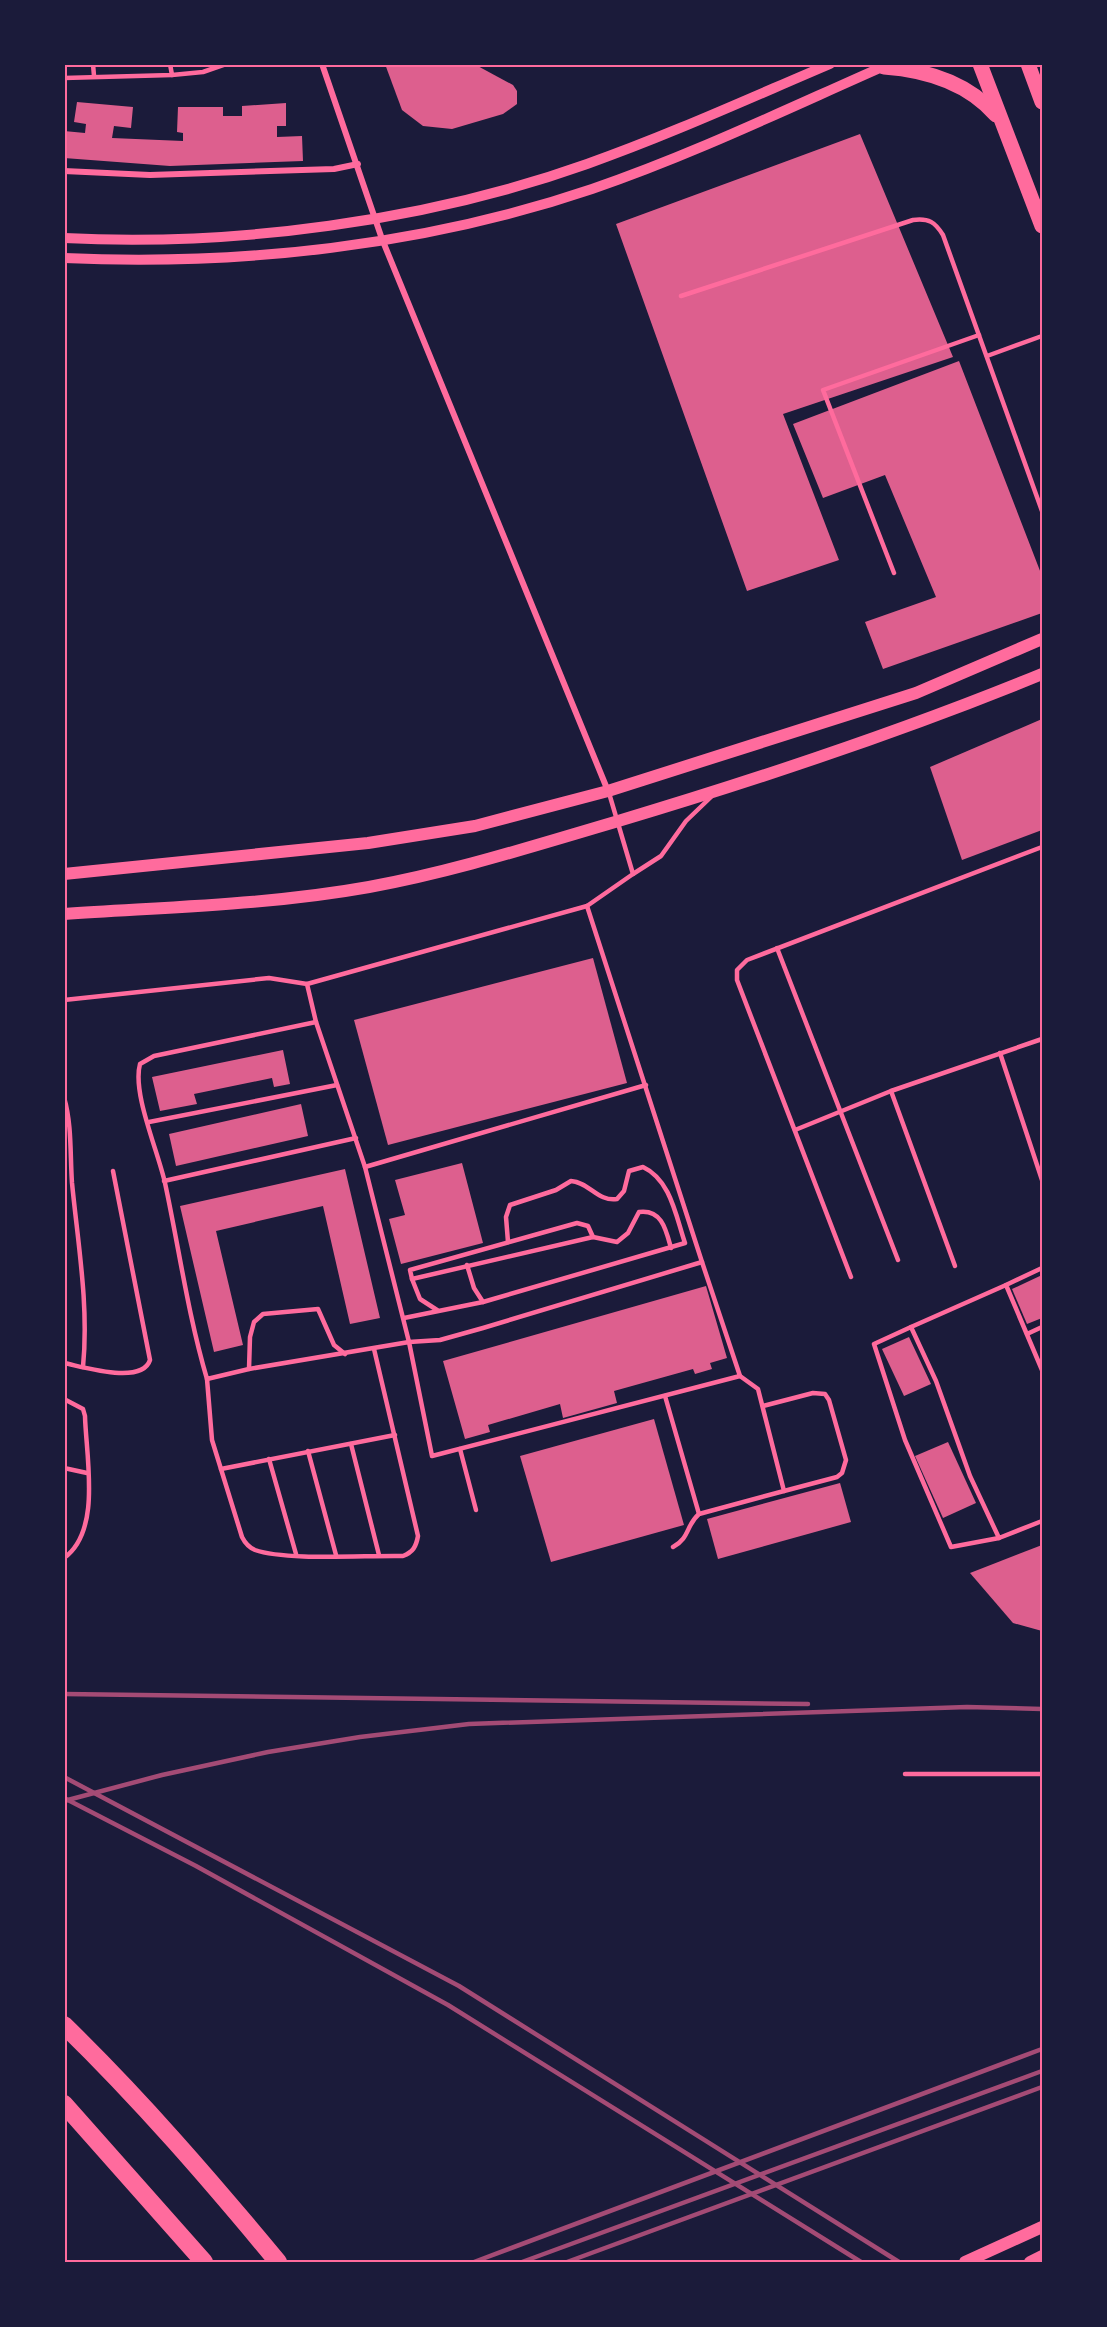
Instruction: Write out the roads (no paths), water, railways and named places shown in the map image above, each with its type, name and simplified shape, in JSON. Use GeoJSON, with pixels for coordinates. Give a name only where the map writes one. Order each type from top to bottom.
{"type":"FeatureCollection","features":[{"type":"Feature","properties":{"kind":"highway"},"geometry":{"type":"LineString","coordinates":[[64,2025],[129,2088],[203,2171],[278,2262]]}},
{"type":"Feature","properties":{"kind":"highway"},"geometry":{"type":"LineString","coordinates":[[64,2104],[204,2262]]}},
{"type":"Feature","properties":{"kind":"main road"},"geometry":{"type":"LineString","coordinates":[[980,64],[1042,226]]}},
{"type":"Feature","properties":{"kind":"main road"},"geometry":{"type":"LineString","coordinates":[[1028,64],[1042,102]]}},
{"type":"Feature","properties":{"kind":"main road"},"geometry":{"type":"LineString","coordinates":[[887,66],[914,69],[965,88],[984,102],[1003,124]]}},
{"type":"Feature","properties":{"kind":"main road"},"geometry":{"type":"LineString","coordinates":[[64,874],[368,843],[475,826],[608,791],[916,693],[1042,639]]}},
{"type":"Feature","properties":{"kind":"main road"},"geometry":{"type":"LineString","coordinates":[[64,914],[269,900],[368,887],[478,863],[718,791],[943,715],[1042,674]]}},
{"type":"Feature","properties":{"kind":"main road"},"geometry":{"type":"LineString","coordinates":[[965,2262],[1042,2227]]}},
{"type":"Feature","properties":{"kind":"main road"},"geometry":{"type":"LineString","coordinates":[[1030,2262],[1042,2256]]}},
{"type":"Feature","properties":{"kind":"street"},"geometry":{"type":"LineString","coordinates":[[322,64],[382,239],[608,791]]}},
{"type":"Feature","properties":{"kind":"street"},"geometry":{"type":"LineString","coordinates":[[64,238],[170,240],[243,235],[445,206],[587,164],[830,64]]}},
{"type":"Feature","properties":{"kind":"street"},"geometry":{"type":"LineString","coordinates":[[64,258],[170,260],[244,257],[382,239],[470,224],[593,189],[662,163],[887,66]]}},
{"type":"Feature","properties":{"kind":"street"},"geometry":{"type":"LineString","coordinates":[[64,171],[172,175],[334,170],[358,165]]}},
{"type":"Feature","properties":{"kind":"lane"},"geometry":{"type":"LineString","coordinates":[[93,64],[94,76]]}},
{"type":"Feature","properties":{"kind":"lane"},"geometry":{"type":"LineString","coordinates":[[170,64],[172,75]]}},
{"type":"Feature","properties":{"kind":"lane"},"geometry":{"type":"LineString","coordinates":[[64,78],[172,75],[203,72],[226,64]]}},
{"type":"Feature","properties":{"kind":"lane"},"geometry":{"type":"LineString","coordinates":[[681,296],[913,219],[926,219],[936,224],[943,235],[1042,511]]}},
{"type":"Feature","properties":{"kind":"lane"},"geometry":{"type":"LineString","coordinates":[[894,573],[823,390],[979,335]]}},
{"type":"Feature","properties":{"kind":"lane"},"geometry":{"type":"LineString","coordinates":[[987,356],[1042,336]]}},
{"type":"Feature","properties":{"kind":"lane"},"geometry":{"type":"LineString","coordinates":[[608,791],[633,874]]}},
{"type":"Feature","properties":{"kind":"lane"},"geometry":{"type":"LineString","coordinates":[[64,1000],[269,978],[307,984],[587,906],[661,856],[686,821],[718,791]]}},
{"type":"Feature","properties":{"kind":"lane"},"geometry":{"type":"LineString","coordinates":[[851,1276],[736,980],[737,970],[740,964],[777,948],[1042,847]]}},
{"type":"Feature","properties":{"kind":"lane"},"geometry":{"type":"LineString","coordinates":[[587,906],[740,1376],[758,1389],[784,1491]]}},
{"type":"Feature","properties":{"kind":"lane"},"geometry":{"type":"LineString","coordinates":[[777,948],[898,1260]]}},
{"type":"Feature","properties":{"kind":"lane"},"geometry":{"type":"LineString","coordinates":[[307,984],[316,1022],[365,1167],[404,1318],[432,1456],[740,1376]]}},
{"type":"Feature","properties":{"kind":"lane"},"geometry":{"type":"LineString","coordinates":[[316,1022],[145,1060],[140,1064],[137,1081],[164,1181],[197,1344],[207,1379],[212,1440],[245,1543],[262,1551],[296,1554],[403,1556],[417,1545],[418,1536],[374,1349]]}},
{"type":"Feature","properties":{"kind":"lane"},"geometry":{"type":"LineString","coordinates":[[795,1130],[891,1091],[1042,1039]]}},
{"type":"Feature","properties":{"kind":"lane"},"geometry":{"type":"LineString","coordinates":[[1000,1053],[1042,1180]]}},
{"type":"Feature","properties":{"kind":"lane"},"geometry":{"type":"LineString","coordinates":[[149,1122],[337,1085]]}},
{"type":"Feature","properties":{"kind":"lane"},"geometry":{"type":"LineString","coordinates":[[365,1167],[646,1085]]}},
{"type":"Feature","properties":{"kind":"lane"},"geometry":{"type":"LineString","coordinates":[[891,1091],[955,1266]]}},
{"type":"Feature","properties":{"kind":"lane"},"geometry":{"type":"LineString","coordinates":[[64,1096],[69,1113],[72,1180],[87,1333],[83,1367]]}},
{"type":"Feature","properties":{"kind":"lane"},"geometry":{"type":"LineString","coordinates":[[164,1181],[356,1138]]}},
{"type":"Feature","properties":{"kind":"lane"},"geometry":{"type":"LineString","coordinates":[[404,1318],[483,1302],[685,1244],[669,1195],[661,1180],[643,1167],[629,1171],[624,1191],[617,1199],[602,1197],[583,1184],[571,1181],[556,1190],[514,1202],[507,1208],[508,1242]]}},
{"type":"Feature","properties":{"kind":"lane"},"geometry":{"type":"LineString","coordinates":[[64,1363],[115,1373],[145,1369],[150,1360],[113,1171]]}},
{"type":"Feature","properties":{"kind":"lane"},"geometry":{"type":"LineString","coordinates":[[64,1184],[72,1180]]}},
{"type":"Feature","properties":{"kind":"lane"},"geometry":{"type":"LineString","coordinates":[[412,1279],[467,1265],[525,1255],[593,1237],[617,1242],[628,1233],[639,1212],[652,1212],[662,1221],[671,1248]]}},
{"type":"Feature","properties":{"kind":"lane"},"geometry":{"type":"LineString","coordinates":[[440,1311],[432,1309],[420,1299],[410,1270],[577,1222],[588,1226],[593,1237]]}},
{"type":"Feature","properties":{"kind":"lane"},"geometry":{"type":"LineString","coordinates":[[207,1379],[249,1369],[409,1342],[440,1340],[702,1262]]}},
{"type":"Feature","properties":{"kind":"lane"},"geometry":{"type":"LineString","coordinates":[[467,1265],[474,1288],[483,1302]]}},
{"type":"Feature","properties":{"kind":"lane"},"geometry":{"type":"LineString","coordinates":[[1042,1268],[874,1344],[905,1440],[951,1547],[999,1538],[1042,1521]]}},
{"type":"Feature","properties":{"kind":"lane"},"geometry":{"type":"LineString","coordinates":[[1006,1285],[1042,1370]]}},
{"type":"Feature","properties":{"kind":"lane"},"geometry":{"type":"LineString","coordinates":[[249,1369],[250,1337],[254,1322],[263,1314],[318,1309],[334,1345],[345,1354]]}},
{"type":"Feature","properties":{"kind":"lane"},"geometry":{"type":"LineString","coordinates":[[911,1327],[936,1381],[970,1476],[999,1538]]}},
{"type":"Feature","properties":{"kind":"lane"},"geometry":{"type":"LineString","coordinates":[[1027,1334],[1042,1327]]}},
{"type":"Feature","properties":{"kind":"lane"},"geometry":{"type":"LineString","coordinates":[[673,1547],[683,1542],[693,1519],[699,1514],[837,1477],[846,1467],[829,1400],[825,1395],[813,1393],[763,1406]]}},
{"type":"Feature","properties":{"kind":"lane"},"geometry":{"type":"LineString","coordinates":[[665,1396],[699,1514]]}},
{"type":"Feature","properties":{"kind":"lane"},"geometry":{"type":"LineString","coordinates":[[64,1399],[83,1409],[88,1515],[86,1527],[75,1550],[64,1558]]}},
{"type":"Feature","properties":{"kind":"lane"},"geometry":{"type":"LineString","coordinates":[[221,1468],[395,1435]]}},
{"type":"Feature","properties":{"kind":"lane"},"geometry":{"type":"LineString","coordinates":[[351,1443],[378,1555]]}},
{"type":"Feature","properties":{"kind":"lane"},"geometry":{"type":"LineString","coordinates":[[460,1449],[476,1510]]}},
{"type":"Feature","properties":{"kind":"lane"},"geometry":{"type":"LineString","coordinates":[[308,1451],[336,1555]]}},
{"type":"Feature","properties":{"kind":"lane"},"geometry":{"type":"LineString","coordinates":[[269,1459],[296,1554]]}},
{"type":"Feature","properties":{"kind":"lane"},"geometry":{"type":"LineString","coordinates":[[64,1468],[87,1473]]}},
{"type":"Feature","properties":{"kind":"lane"},"geometry":{"type":"LineString","coordinates":[[905,1774],[1042,1774]]}},
{"type":"Feature","properties":{"kind":"railway"},"geometry":{"type":"LineString","coordinates":[[64,1694],[808,1704]]}},
{"type":"Feature","properties":{"kind":"railway"},"geometry":{"type":"LineString","coordinates":[[64,1801],[162,1775],[268,1752],[360,1737],[469,1724],[967,1707],[1042,1709]]}},
{"type":"Feature","properties":{"kind":"railway"},"geometry":{"type":"LineString","coordinates":[[64,1777],[459,1986],[899,2262]]}},
{"type":"Feature","properties":{"kind":"railway"},"geometry":{"type":"LineString","coordinates":[[66,1799],[196,1866],[448,2005],[861,2262]]}},
{"type":"Feature","properties":{"kind":"railway"},"geometry":{"type":"LineString","coordinates":[[474,2262],[1042,2049]]}},
{"type":"Feature","properties":{"kind":"railway"},"geometry":{"type":"LineString","coordinates":[[522,2262],[1042,2071]]}},
{"type":"Feature","properties":{"kind":"railway"},"geometry":{"type":"LineString","coordinates":[[567,2262],[1042,2087]]}}]}
